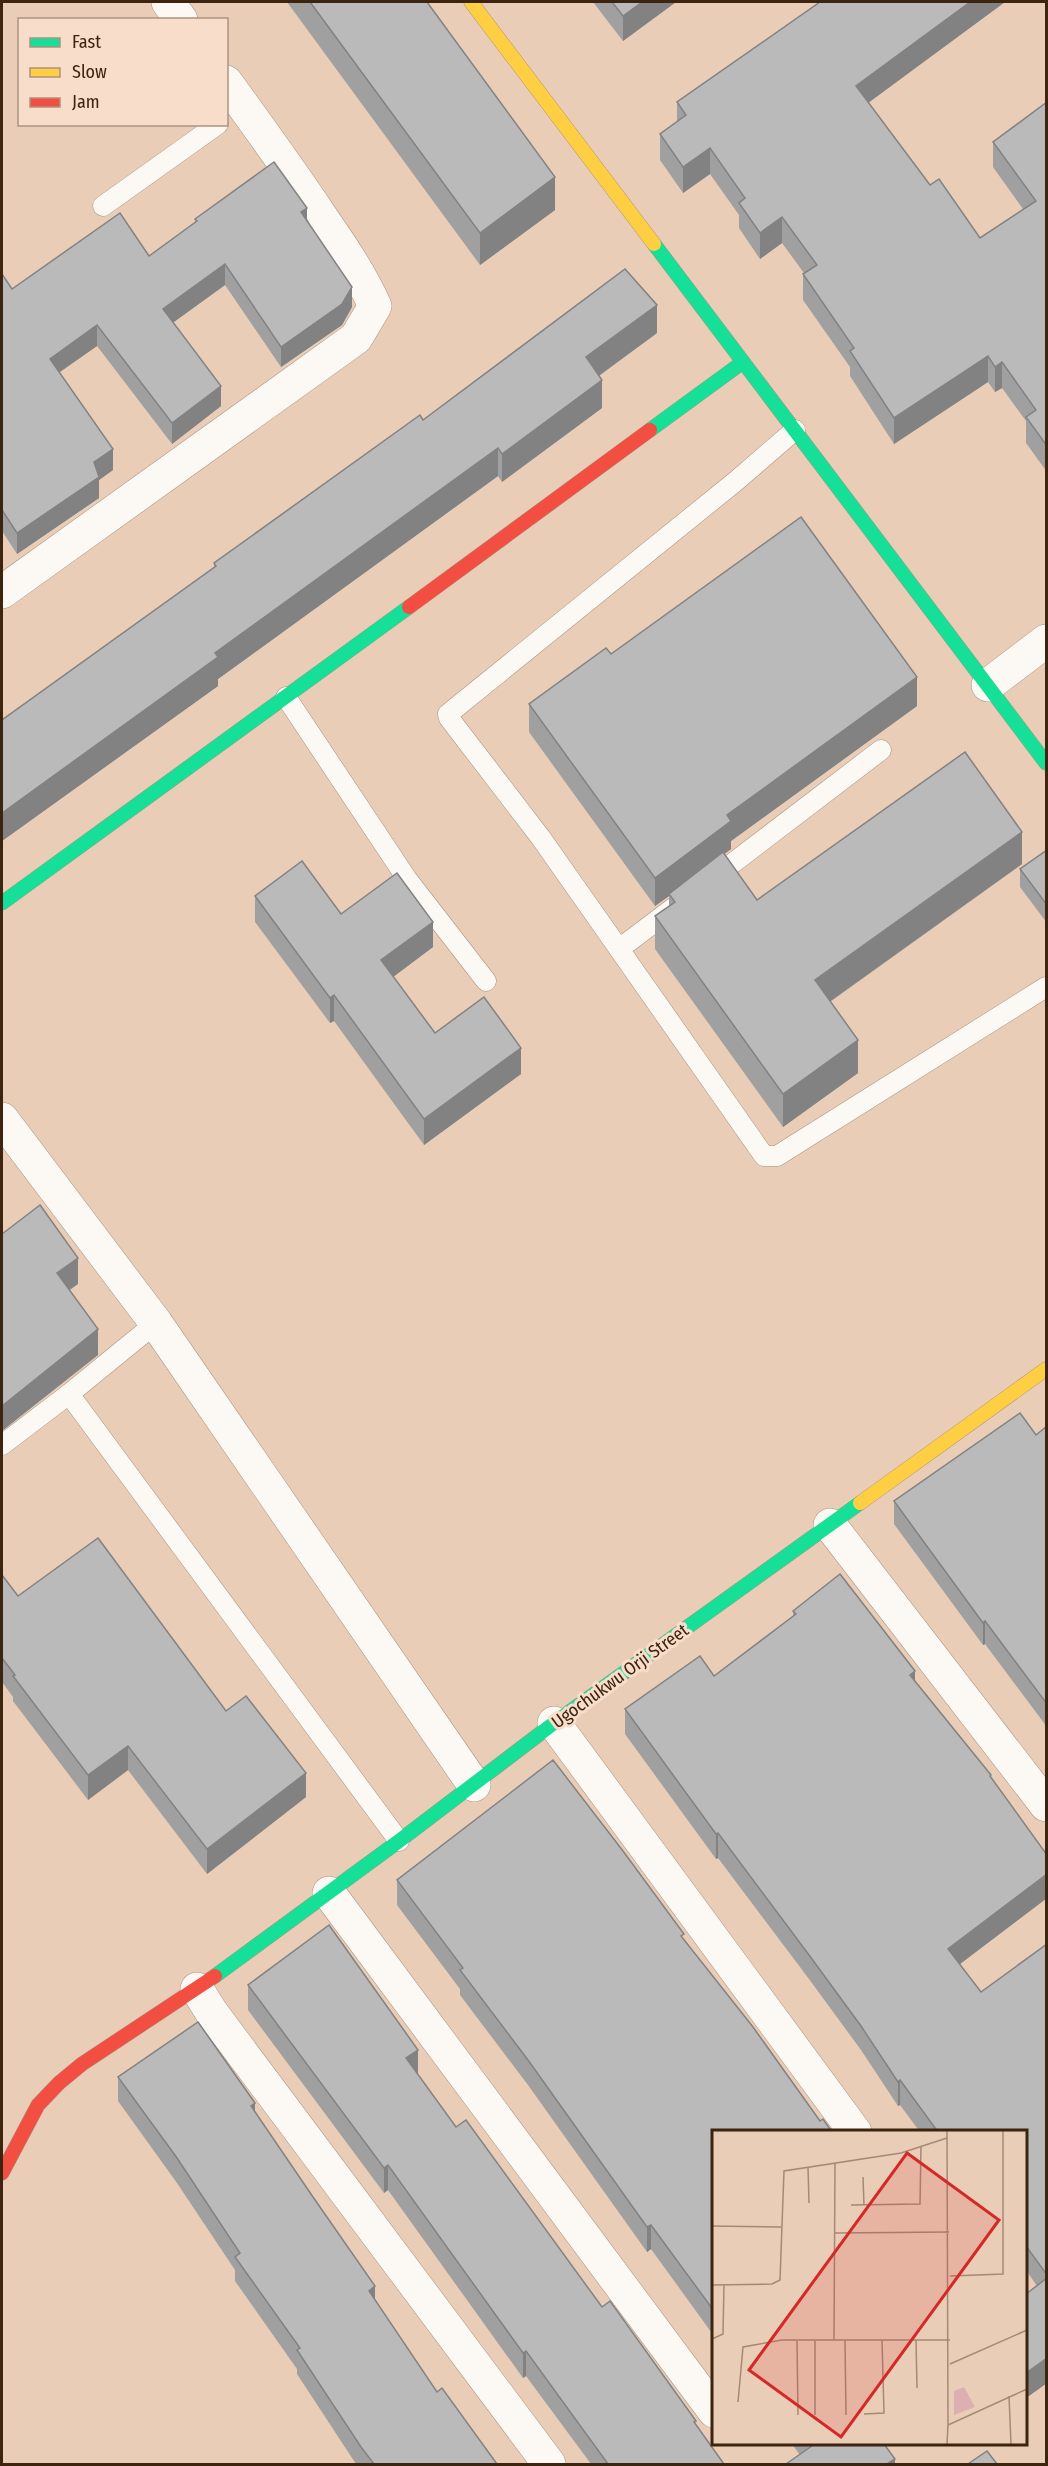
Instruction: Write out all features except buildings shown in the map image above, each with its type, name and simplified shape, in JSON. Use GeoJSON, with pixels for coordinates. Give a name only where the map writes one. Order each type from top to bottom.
{"type":"FeatureCollection","features":[{"type":"Feature","properties":{"kind":"street"},"geometry":{"type":"LineString","coordinates":[[168,2],[180,18]]}},
{"type":"Feature","properties":{"kind":"street"},"geometry":{"type":"LineString","coordinates":[[471,2],[1047,763]]}},
{"type":"Feature","properties":{"kind":"street"},"geometry":{"type":"LineString","coordinates":[[2,592],[356,338],[375,306],[365,284],[338,240],[229,108]]}},
{"type":"Feature","properties":{"kind":"street"},"geometry":{"type":"LineString","coordinates":[[2,903],[286,698],[743,362]]}},
{"type":"Feature","properties":{"kind":"street"},"geometry":{"type":"LineString","coordinates":[[988,685],[1047,641]]}},
{"type":"Feature","properties":{"kind":"street"},"geometry":{"type":"LineString","coordinates":[[2,1119],[156,1323],[474,1785]]}},
{"type":"Feature","properties":{"kind":"street","name":"Ugochukwu Orji Street"},"geometry":{"type":"LineString","coordinates":[[2,2173],[38,2105],[82,2064],[196,1989],[399,1841],[554,1723],[1047,1369]]}},
{"type":"Feature","properties":{"kind":"street"},"geometry":{"type":"LineString","coordinates":[[830,1525],[1047,1805]]}},
{"type":"Feature","properties":{"kind":"street"},"geometry":{"type":"LineString","coordinates":[[554,1723],[854,2130]]}},
{"type":"Feature","properties":{"kind":"street"},"geometry":{"type":"LineString","coordinates":[[329,1893],[712,2408]]}},
{"type":"Feature","properties":{"kind":"street"},"geometry":{"type":"LineString","coordinates":[[196,1989],[549,2464]]}},
{"type":"Feature","properties":{"kind":"lane"},"geometry":{"type":"LineString","coordinates":[[103,206],[206,126]]}},
{"type":"Feature","properties":{"kind":"lane"},"geometry":{"type":"LineString","coordinates":[[795,430],[736,481],[448,714],[448,718],[542,838],[764,1156],[769,1158],[777,1156],[1047,987]]}},
{"type":"Feature","properties":{"kind":"lane"},"geometry":{"type":"LineString","coordinates":[[286,698],[407,879],[486,981]]}},
{"type":"Feature","properties":{"kind":"lane"},"geometry":{"type":"LineString","coordinates":[[619,949],[881,750]]}},
{"type":"Feature","properties":{"kind":"lane"},"geometry":{"type":"LineString","coordinates":[[2,1445],[156,1323]]}},
{"type":"Feature","properties":{"kind":"lane"},"geometry":{"type":"LineString","coordinates":[[69,1394],[399,1841]]}},
{"type":"Feature","properties":{"kind":"traffic: fast"},"geometry":{"type":"LineString","coordinates":[[654,244],[1046,763]]}},
{"type":"Feature","properties":{"kind":"traffic: fast"},"geometry":{"type":"LineString","coordinates":[[650,430],[743,362]]}},
{"type":"Feature","properties":{"kind":"traffic: fast"},"geometry":{"type":"LineString","coordinates":[[2,903],[409,607]]}},
{"type":"Feature","properties":{"kind":"traffic: fast"},"geometry":{"type":"LineString","coordinates":[[215,1976],[399,1841],[554,1723],[860,1503]]}},
{"type":"Feature","properties":{"kind":"traffic: slow"},"geometry":{"type":"LineString","coordinates":[[471,2],[654,244]]}},
{"type":"Feature","properties":{"kind":"traffic: slow"},"geometry":{"type":"LineString","coordinates":[[860,1503],[1046,1369]]}},
{"type":"Feature","properties":{"kind":"traffic: jam"},"geometry":{"type":"LineString","coordinates":[[409,607],[650,430]]}},
{"type":"Feature","properties":{"kind":"traffic: jam"},"geometry":{"type":"LineString","coordinates":[[2,2173],[38,2105],[59,2083],[82,2064],[215,1976]]}}]}
